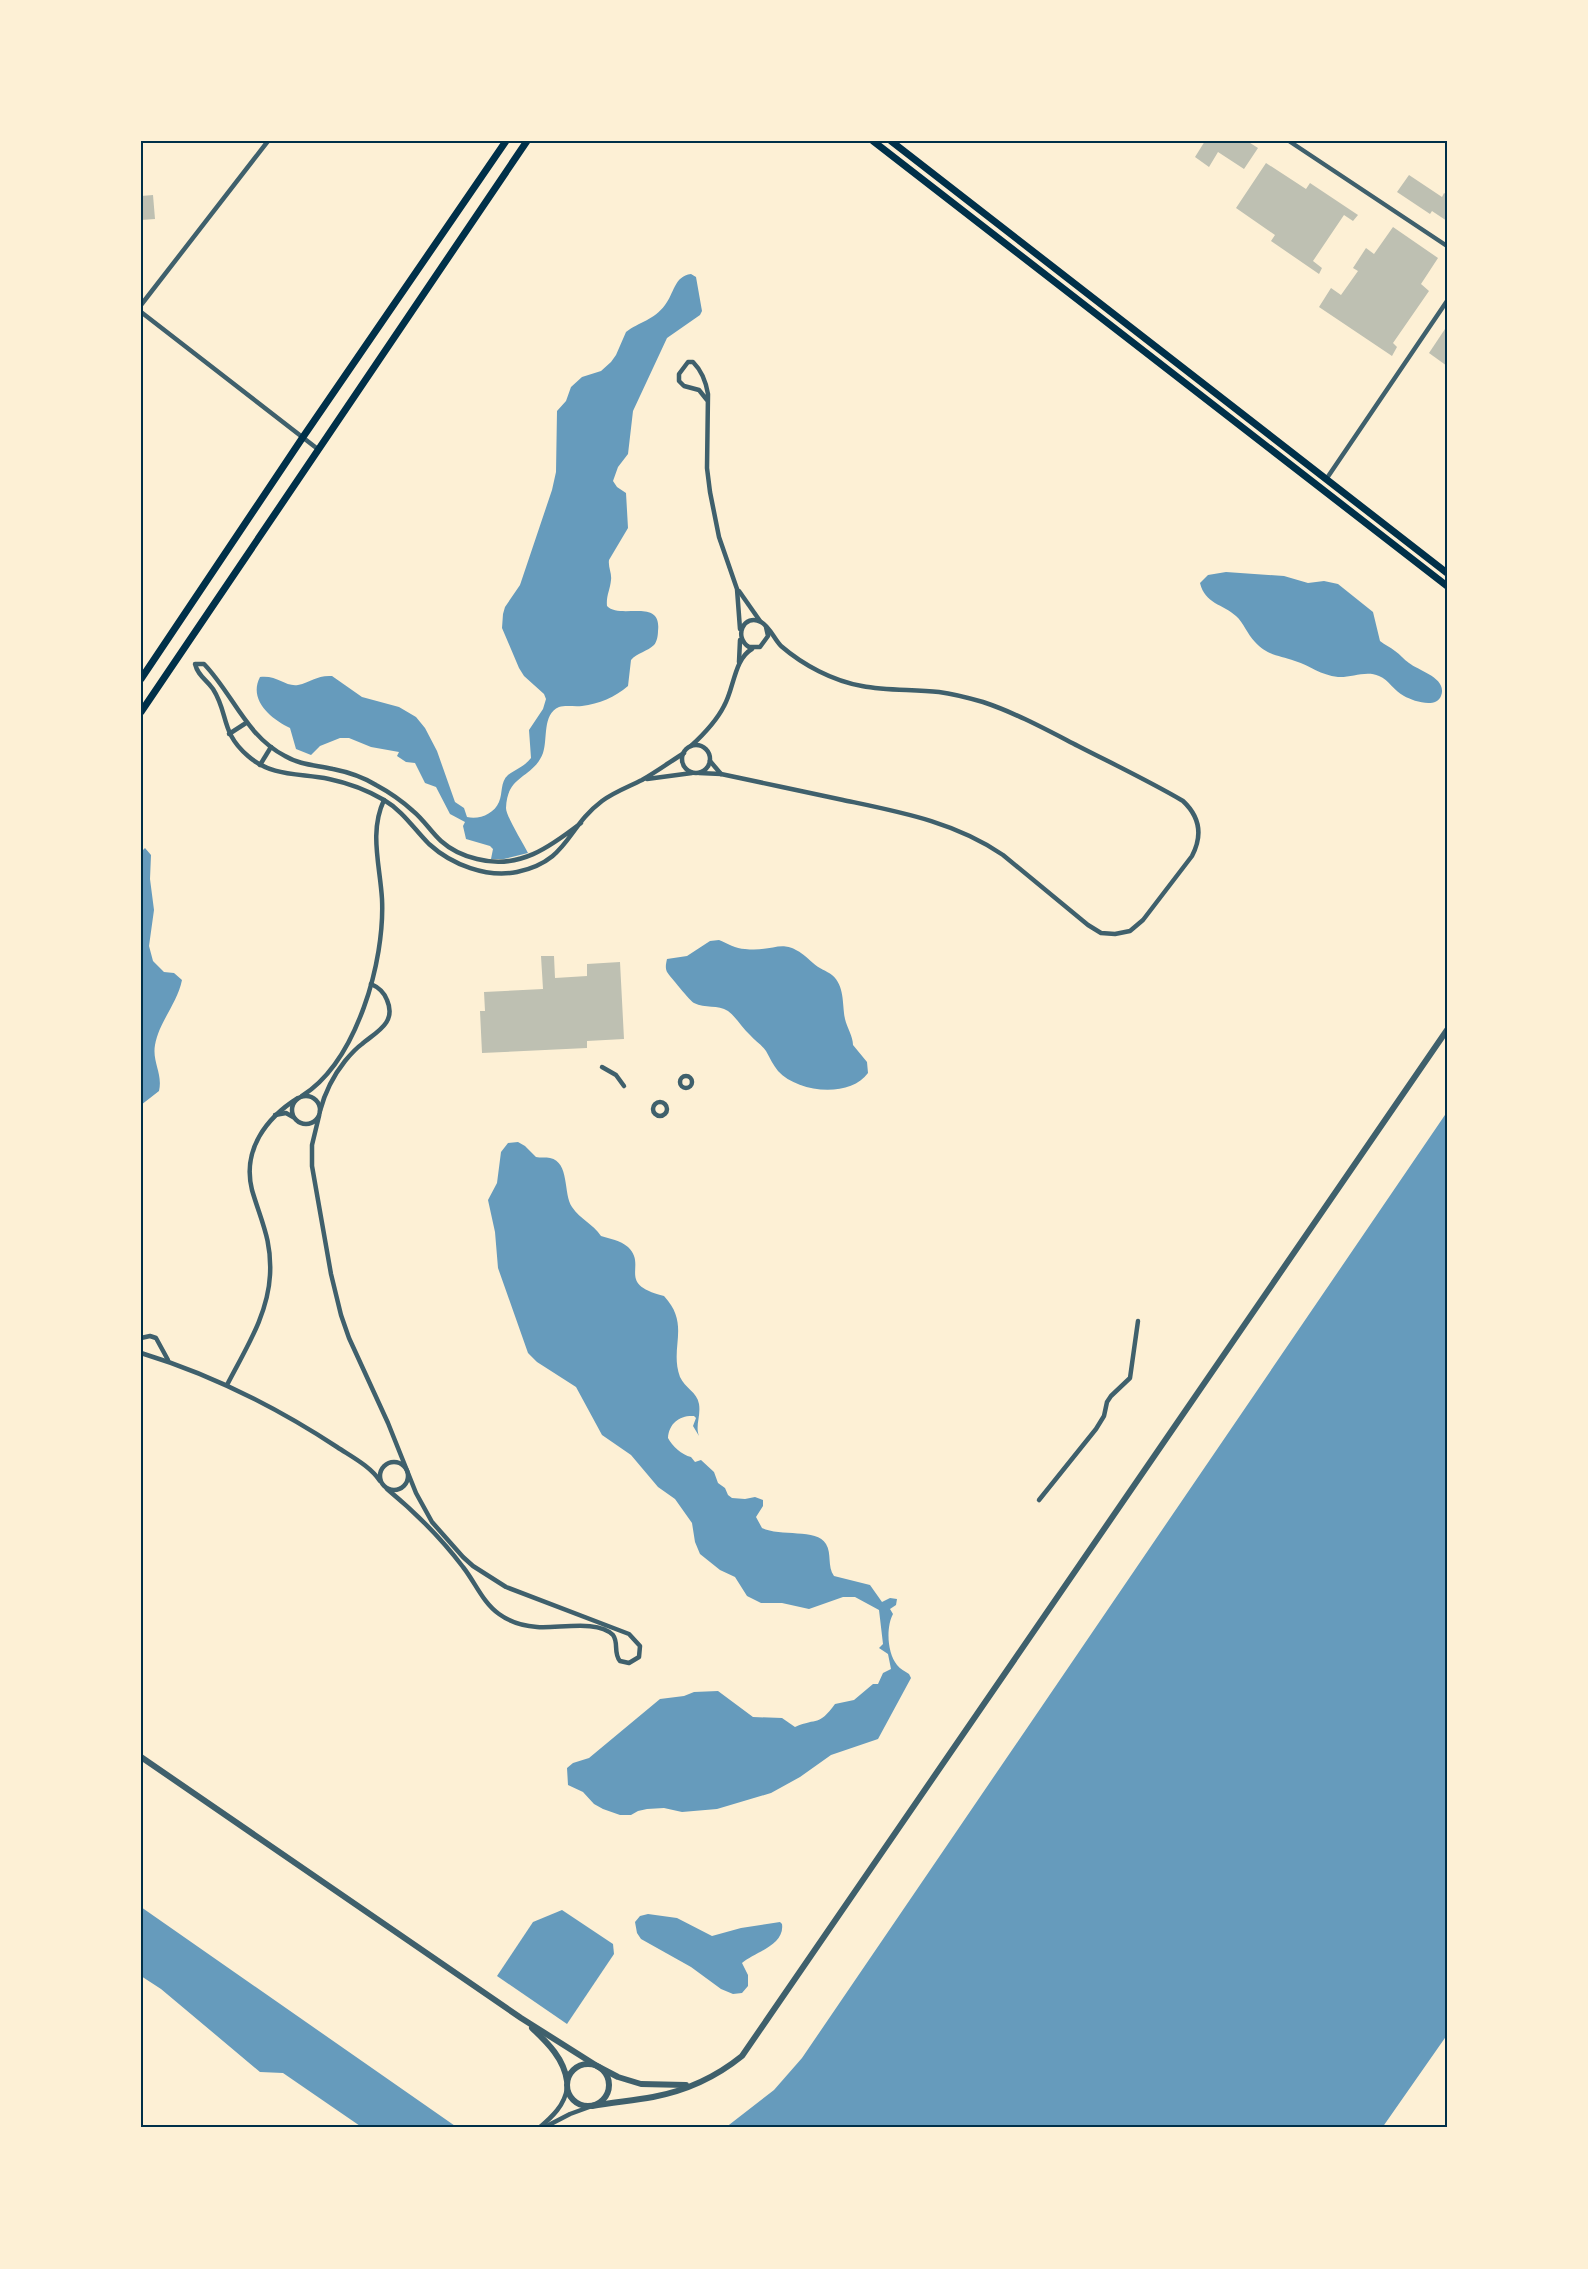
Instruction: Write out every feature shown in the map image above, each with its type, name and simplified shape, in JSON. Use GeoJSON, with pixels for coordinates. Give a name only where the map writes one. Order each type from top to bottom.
{"type":"FeatureCollection","features":[{"type":"Feature","properties":{"kind":"main road"},"geometry":{"type":"LineString","coordinates":[[141,679],[303,437],[506,141]]}},
{"type":"Feature","properties":{"kind":"main road"},"geometry":{"type":"LineString","coordinates":[[141,712],[527,141]]}},
{"type":"Feature","properties":{"kind":"main road"},"geometry":{"type":"LineString","coordinates":[[873,141],[1447,586]]}},
{"type":"Feature","properties":{"kind":"main road"},"geometry":{"type":"LineString","coordinates":[[891,141],[1447,573]]}},
{"type":"Feature","properties":{"kind":"street"},"geometry":{"type":"LineString","coordinates":[[141,305],[268,141]]}},
{"type":"Feature","properties":{"kind":"street"},"geometry":{"type":"LineString","coordinates":[[1289,141],[1447,246]]}},
{"type":"Feature","properties":{"kind":"street"},"geometry":{"type":"LineString","coordinates":[[1327,478],[1447,301]]}},
{"type":"Feature","properties":{"kind":"street"},"geometry":{"type":"LineString","coordinates":[[141,312],[319,450]]}},
{"type":"Feature","properties":{"kind":"street"},"geometry":{"type":"LineString","coordinates":[[707,400],[699,390],[684,386],[679,381],[679,374],[688,362],[693,362],[705,383],[707,400],[707,468],[710,492],[719,537],[737,589],[740,635],[738,667]]}},
{"type":"Feature","properties":{"kind":"street"},"geometry":{"type":"LineString","coordinates":[[737,589],[760,622],[777,638],[779,644]]}},
{"type":"Feature","properties":{"kind":"street"},"geometry":{"type":"LineString","coordinates":[[753,648],[745,645],[740,635],[742,627],[750,621],[760,622]]}},
{"type":"Feature","properties":{"kind":"street"},"geometry":{"type":"LineString","coordinates":[[764,645],[768,636],[766,627]]}},
{"type":"Feature","properties":{"kind":"street"},"geometry":{"type":"LineString","coordinates":[[580,823],[558,853],[534,867],[515,872],[498,873],[472,868],[450,859],[428,843],[407,819],[384,800],[348,784],[311,776],[277,773],[260,765],[240,749],[229,734],[213,689],[197,673],[195,664],[204,664],[217,677],[246,723],[271,747],[297,762],[352,774],[388,792],[413,811],[443,843],[471,858],[499,862],[522,859],[557,842],[602,801],[641,780],[692,746],[705,734],[726,704],[738,667],[746,652],[764,645],[779,644],[818,670],[847,682],[880,689],[940,692],[985,703],[1025,719],[1183,801],[1196,816],[1199,826],[1197,847],[1137,926],[1123,933],[1108,934],[1088,925],[996,850],[956,829],[908,814],[721,774],[692,772],[641,780]]}},
{"type":"Feature","properties":{"kind":"street"},"geometry":{"type":"LineString","coordinates":[[229,734],[246,723]]}},
{"type":"Feature","properties":{"kind":"street"},"geometry":{"type":"LineString","coordinates":[[705,734],[705,748],[710,761],[721,774]]}},
{"type":"Feature","properties":{"kind":"street"},"geometry":{"type":"LineString","coordinates":[[692,746],[705,748]]}},
{"type":"Feature","properties":{"kind":"street"},"geometry":{"type":"LineString","coordinates":[[260,765],[271,747]]}},
{"type":"Feature","properties":{"kind":"street"},"geometry":{"type":"LineString","coordinates":[[684,753],[682,762],[684,767],[692,772]]}},
{"type":"Feature","properties":{"kind":"street"},"geometry":{"type":"LineString","coordinates":[[699,773],[706,769],[710,761]]}},
{"type":"Feature","properties":{"kind":"street"},"geometry":{"type":"LineString","coordinates":[[227,1385],[258,1325],[269,1284],[269,1246],[264,1223],[252,1190],[250,1174],[255,1146],[273,1116],[321,1082],[337,1061],[358,1020],[371,984],[382,924],[381,875],[375,823],[388,792]]}},
{"type":"Feature","properties":{"kind":"street"},"geometry":{"type":"LineString","coordinates":[[533,855],[534,867]]}},
{"type":"Feature","properties":{"kind":"street"},"geometry":{"type":"LineString","coordinates":[[498,873],[499,862]]}},
{"type":"Feature","properties":{"kind":"street"},"geometry":{"type":"LineString","coordinates":[[141,1353],[227,1385],[310,1430],[371,1471],[437,1536],[463,1567],[487,1603],[499,1614],[516,1623],[533,1627],[600,1628],[614,1637],[616,1655],[620,1661],[629,1663],[639,1657],[640,1646],[629,1634],[506,1587],[473,1566],[453,1547],[432,1522],[420,1503],[349,1338],[335,1294],[312,1154],[313,1138],[328,1087],[352,1053],[380,1031],[388,1020],[390,1010],[387,999],[379,989],[371,984]]}},
{"type":"Feature","properties":{"kind":"street"},"geometry":{"type":"LineString","coordinates":[[521,2018],[541,2036],[560,2061],[569,2095],[583,2106],[659,2096],[717,2075],[742,2056],[1447,1030]]}},
{"type":"Feature","properties":{"kind":"street"},"geometry":{"type":"LineString","coordinates":[[602,1067],[616,1075],[624,1086]]}},
{"type":"Feature","properties":{"kind":"street"},"geometry":{"type":"LineString","coordinates":[[300,1097],[315,1099],[319,1113]]}},
{"type":"Feature","properties":{"kind":"street"},"geometry":{"type":"LineString","coordinates":[[294,1119],[291,1110],[300,1097]]}},
{"type":"Feature","properties":{"kind":"street"},"geometry":{"type":"LineString","coordinates":[[273,1116],[286,1113],[309,1128],[313,1138]]}},
{"type":"Feature","properties":{"kind":"street"},"geometry":{"type":"LineString","coordinates":[[302,1124],[312,1123],[319,1113]]}},
{"type":"Feature","properties":{"kind":"street"},"geometry":{"type":"LineString","coordinates":[[1039,1500],[1096,1430],[1111,1396],[1130,1378],[1138,1321]]}},
{"type":"Feature","properties":{"kind":"street"},"geometry":{"type":"LineString","coordinates":[[141,1338],[150,1336],[156,1338],[170,1362]]}},
{"type":"Feature","properties":{"kind":"street"},"geometry":{"type":"LineString","coordinates":[[371,1471],[393,1462],[398,1457],[398,1448]]}},
{"type":"Feature","properties":{"kind":"street"},"geometry":{"type":"LineString","coordinates":[[387,1489],[401,1488],[407,1481],[407,1472],[402,1464],[393,1462]]}},
{"type":"Feature","properties":{"kind":"street"},"geometry":{"type":"LineString","coordinates":[[380,1481],[382,1468]]}},
{"type":"Feature","properties":{"kind":"street"},"geometry":{"type":"LineString","coordinates":[[141,1757],[521,2018],[597,2066],[618,2077],[641,2084],[663,2086],[693,2084]]}},
{"type":"Feature","properties":{"kind":"street"},"geometry":{"type":"LineString","coordinates":[[539,2128],[558,2110],[565,2098],[571,2073],[578,2067],[587,2064],[597,2066],[607,2076],[609,2088],[603,2100],[543,2128]]}},
{"type":"Feature","properties":{"kind":"water"},"geometry":{"type":"Polygon","coordinates":[[[691,274],[696,277],[702,311],[700,315],[667,338],[633,411],[628,454],[618,467],[613,481],[626,493],[628,528],[609,560],[611,577],[607,606],[613,610],[639,611],[654,615],[657,621],[657,640],[652,647],[631,660],[628,686],[623,690],[595,704],[559,707],[550,715],[543,753],[539,761],[516,783],[507,797],[507,812],[528,853],[504,859],[491,859],[493,849],[466,839],[463,826],[465,822],[450,814],[436,787],[425,783],[415,763],[406,762],[397,756],[399,752],[371,747],[349,738],[340,738],[320,746],[311,755],[296,749],[290,728],[263,708],[259,701],[257,685],[260,677],[298,685],[332,676],[362,697],[399,707],[416,717],[425,728],[437,751],[455,802],[464,808],[467,817],[481,817],[494,810],[499,802],[505,778],[531,758],[529,730],[543,709],[546,699],[519,668],[502,628],[505,607],[520,585],[552,490],[556,472],[557,411],[566,401],[571,387],[582,377],[601,371],[611,362],[626,332],[661,310],[681,278],[691,274]]]}},
{"type":"Feature","properties":{"kind":"water"},"geometry":{"type":"Polygon","coordinates":[[[1226,572],[1284,576],[1308,583],[1324,581],[1338,584],[1373,612],[1380,641],[1407,662],[1437,680],[1442,690],[1441,696],[1434,702],[1418,702],[1400,694],[1386,680],[1374,674],[1332,676],[1264,650],[1252,639],[1236,616],[1210,600],[1202,590],[1200,583],[1208,575],[1226,572]]]}},
{"type":"Feature","properties":{"kind":"water"},"geometry":{"type":"Polygon","coordinates":[[[145,848],[151,855],[150,879],[154,910],[149,946],[153,961],[164,972],[174,973],[182,980],[155,1045],[154,1051],[160,1079],[159,1091],[141,1105],[141,852],[145,848]]]}},
{"type":"Feature","properties":{"kind":"water"},"geometry":{"type":"Polygon","coordinates":[[[719,940],[742,949],[756,950],[787,946],[803,954],[832,975],[841,990],[845,1019],[853,1045],[867,1062],[868,1073],[860,1081],[837,1089],[824,1090],[798,1084],[778,1071],[764,1049],[728,1011],[692,1002],[667,972],[667,959],[687,956],[710,941],[719,940]]]}},
{"type":"Feature","properties":{"kind":"water"},"geometry":{"type":"Polygon","coordinates":[[[1447,1112],[1447,2035],[1382,2128],[725,2128],[774,2090],[802,2058],[1447,1112]]]}},
{"type":"Feature","properties":{"kind":"water"},"geometry":{"type":"Polygon","coordinates":[[[518,1142],[536,1157],[550,1158],[561,1166],[569,1201],[575,1211],[601,1236],[628,1247],[635,1261],[636,1280],[649,1291],[664,1296],[672,1307],[678,1326],[677,1366],[680,1377],[698,1400],[699,1436],[693,1426],[696,1418],[694,1416],[684,1417],[676,1421],[671,1428],[668,1438],[672,1444],[695,1462],[701,1460],[714,1472],[718,1483],[732,1498],[755,1497],[763,1500],[763,1506],[756,1517],[762,1528],[770,1531],[807,1534],[821,1539],[828,1548],[834,1576],[870,1585],[882,1602],[890,1598],[897,1599],[896,1605],[890,1609],[893,1614],[889,1626],[889,1647],[897,1665],[911,1678],[878,1739],[831,1755],[800,1777],[771,1793],[717,1809],[682,1812],[664,1808],[647,1809],[631,1815],[620,1815],[594,1804],[583,1792],[568,1785],[567,1768],[573,1763],[589,1758],[660,1699],[684,1696],[694,1692],[718,1691],[753,1717],[782,1718],[795,1727],[821,1719],[835,1704],[854,1700],[873,1684],[878,1684],[883,1673],[891,1669],[888,1654],[879,1648],[883,1644],[879,1610],[855,1597],[843,1597],[809,1609],[782,1603],[761,1603],[747,1596],[735,1577],[720,1570],[700,1554],[695,1542],[692,1523],[675,1499],[658,1487],[631,1455],[602,1435],[576,1387],[537,1362],[528,1353],[498,1268],[495,1232],[488,1200],[497,1183],[501,1152],[508,1143],[518,1142]]]}},
{"type":"Feature","properties":{"kind":"water"},"geometry":{"type":"Polygon","coordinates":[[[141,1907],[458,2128],[363,2128],[283,2073],[260,2072],[161,1989],[141,1976],[141,1907]]]}},
{"type":"Feature","properties":{"kind":"water"},"geometry":{"type":"Polygon","coordinates":[[[562,1910],[613,1944],[614,1954],[567,2024],[497,1976],[533,1922],[562,1910]]]}},
{"type":"Feature","properties":{"kind":"water"},"geometry":{"type":"Polygon","coordinates":[[[648,1914],[677,1918],[712,1936],[741,1928],[780,1922],[782,1931],[774,1943],[742,1963],[748,1975],[748,1986],[742,1993],[733,1994],[721,1989],[691,1967],[641,1939],[635,1922],[640,1916],[648,1914]]]}},
{"type":"Feature","properties":{"kind":"building"},"geometry":{"type":"Polygon","coordinates":[[[1205,141],[1247,141],[1258,148],[1244,169],[1218,152],[1209,167],[1195,157],[1205,141]]]}},
{"type":"Feature","properties":{"kind":"building"},"geometry":{"type":"Polygon","coordinates":[[[1266,163],[1306,189],[1310,183],[1358,215],[1353,221],[1344,215],[1313,261],[1322,268],[1319,274],[1271,241],[1275,235],[1236,208],[1266,163]]]}},
{"type":"Feature","properties":{"kind":"building"},"geometry":{"type":"Polygon","coordinates":[[[1409,175],[1442,197],[1444,193],[1447,195],[1447,221],[1432,211],[1430,214],[1397,192],[1409,175]]]}},
{"type":"Feature","properties":{"kind":"building"},"geometry":{"type":"Polygon","coordinates":[[[153,195],[155,219],[141,220],[141,196],[153,195]]]}},
{"type":"Feature","properties":{"kind":"building"},"geometry":{"type":"Polygon","coordinates":[[[1393,227],[1438,258],[1421,284],[1429,291],[1393,343],[1397,347],[1392,356],[1319,307],[1331,288],[1341,295],[1358,271],[1353,268],[1366,248],[1374,254],[1393,227]]]}},
{"type":"Feature","properties":{"kind":"building"},"geometry":{"type":"Polygon","coordinates":[[[1447,326],[1447,366],[1429,353],[1447,326]]]}},
{"type":"Feature","properties":{"kind":"building"},"geometry":{"type":"Polygon","coordinates":[[[541,956],[554,956],[555,978],[587,976],[587,964],[620,962],[624,1039],[587,1041],[587,1048],[482,1053],[480,1011],[485,1011],[484,992],[543,989],[541,956]]]}}]}
